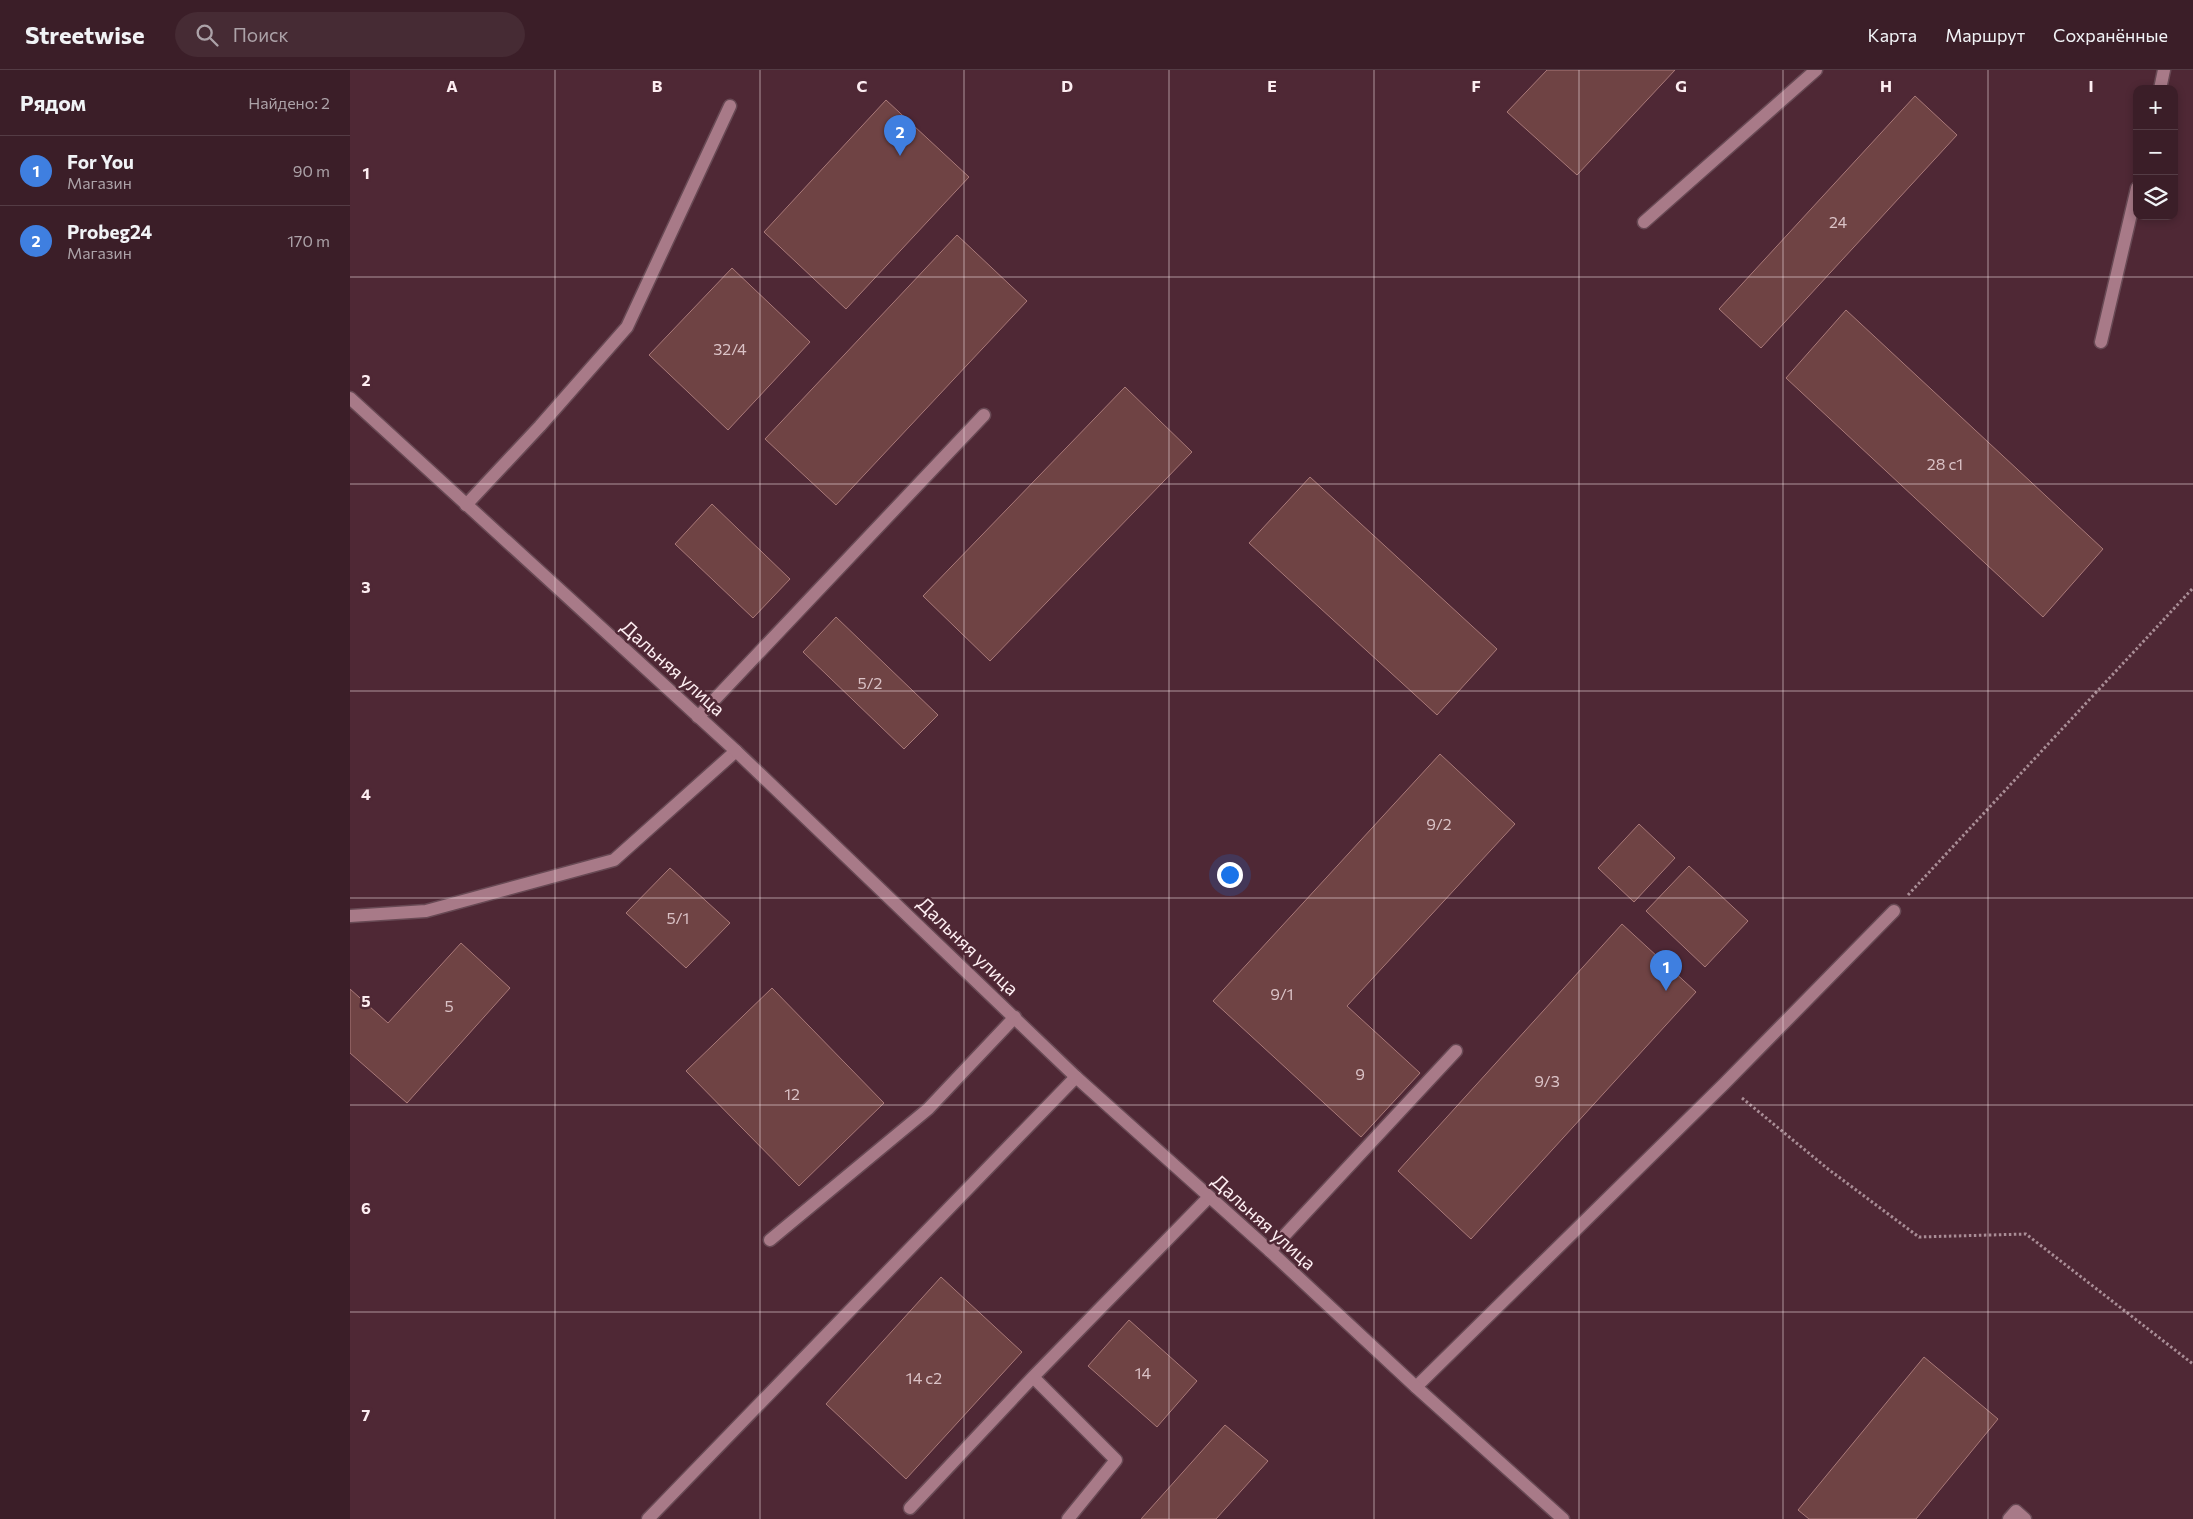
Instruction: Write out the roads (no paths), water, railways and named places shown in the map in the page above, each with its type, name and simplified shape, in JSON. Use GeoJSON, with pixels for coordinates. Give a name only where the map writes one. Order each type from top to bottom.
{"type":"FeatureCollection","features":[{"type":"Feature","properties":{"kind":"street"},"geometry":{"type":"LineString","coordinates":[[1644,222],[1816,70]]}},
{"type":"Feature","properties":{"kind":"street"},"geometry":{"type":"LineString","coordinates":[[2161,85],[2164,70]]}},
{"type":"Feature","properties":{"kind":"street"},"geometry":{"type":"LineString","coordinates":[[466,505],[540,426],[627,327],[730,106]]}},
{"type":"Feature","properties":{"kind":"street"},"geometry":{"type":"LineString","coordinates":[[2101,342],[2133,205]]}},
{"type":"Feature","properties":{"kind":"street","name":"Дальняя улица"},"geometry":{"type":"LineString","coordinates":[[350,398],[736,751],[1076,1077],[1208,1198],[1270,1251],[1416,1387],[1563,1519]]}},
{"type":"Feature","properties":{"kind":"street"},"geometry":{"type":"LineString","coordinates":[[698,717],[984,415]]}},
{"type":"Feature","properties":{"kind":"street"},"geometry":{"type":"LineString","coordinates":[[350,916],[426,911],[614,860],[736,751]]}},
{"type":"Feature","properties":{"kind":"street"},"geometry":{"type":"LineString","coordinates":[[1416,1387],[1724,1084],[1894,911]]}},
{"type":"Feature","properties":{"kind":"street"},"geometry":{"type":"LineString","coordinates":[[770,1240],[928,1109],[1015,1017]]}},
{"type":"Feature","properties":{"kind":"street"},"geometry":{"type":"LineString","coordinates":[[1270,1251],[1456,1051]]}},
{"type":"Feature","properties":{"kind":"street"},"geometry":{"type":"LineString","coordinates":[[648,1519],[1076,1077]]}},
{"type":"Feature","properties":{"kind":"street"},"geometry":{"type":"LineString","coordinates":[[910,1508],[1033,1377],[1208,1198]]}},
{"type":"Feature","properties":{"kind":"street"},"geometry":{"type":"LineString","coordinates":[[1033,1377],[1116,1460],[1068,1519]]}},
{"type":"Feature","properties":{"kind":"street"},"geometry":{"type":"LineString","coordinates":[[2009,1519],[2016,1511],[2026,1519]]}},
{"type":"Feature","properties":{"kind":"place","name":"Probeg24"},"geometry":{"type":"Point","coordinates":[900,156]}},
{"type":"Feature","properties":{"kind":"place","name":"For You"},"geometry":{"type":"Point","coordinates":[1666,991]}}]}
